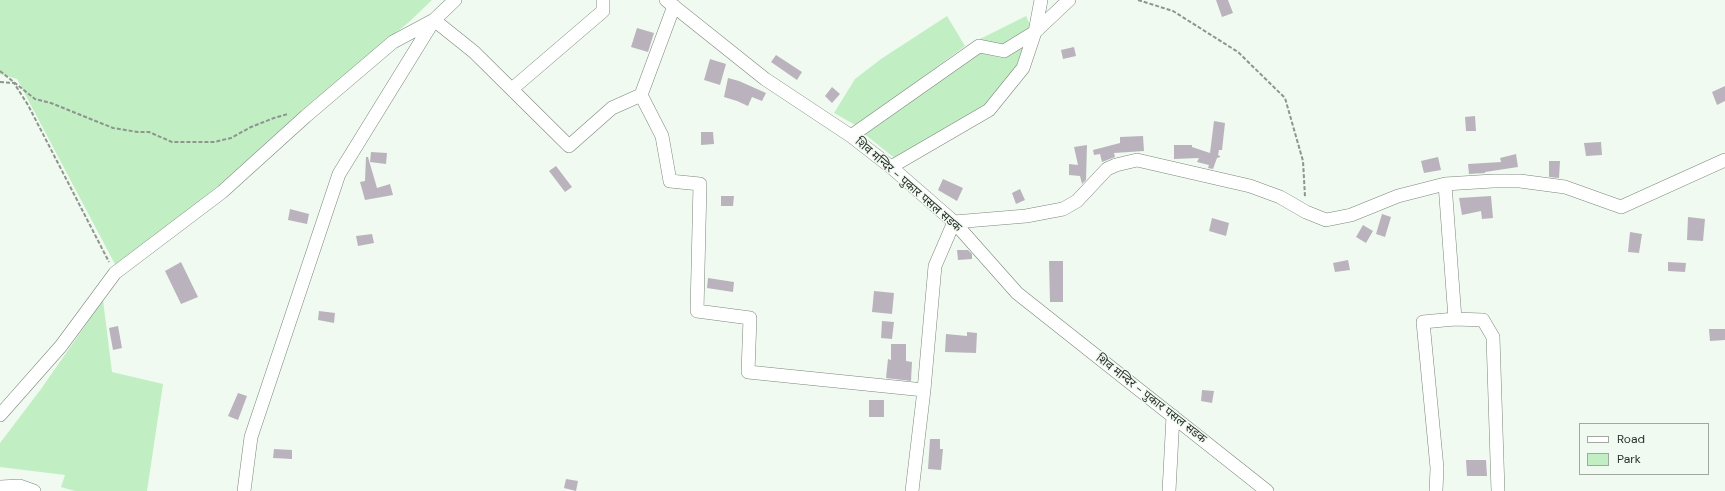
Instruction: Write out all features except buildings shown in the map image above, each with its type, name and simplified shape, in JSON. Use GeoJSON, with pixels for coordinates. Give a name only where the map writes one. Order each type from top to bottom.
{"type":"FeatureCollection","features":[{"type":"Feature","properties":{"kind":"street"},"geometry":{"type":"LineString","coordinates":[[244,491],[251,437],[339,174],[434,20],[455,0]]}},
{"type":"Feature","properties":{"kind":"street"},"geometry":{"type":"LineString","coordinates":[[512,89],[603,11],[603,0]]}},
{"type":"Feature","properties":{"kind":"street"},"geometry":{"type":"LineString","coordinates":[[891,167],[989,110],[1023,68],[1035,32],[1041,0]]}},
{"type":"Feature","properties":{"kind":"street"},"geometry":{"type":"LineString","coordinates":[[851,136],[979,46],[1004,51],[1035,32],[1069,0]]}},
{"type":"Feature","properties":{"kind":"street"},"geometry":{"type":"LineString","coordinates":[[670,3],[641,95],[662,136],[670,181],[700,184],[698,311],[750,318],[748,372],[924,390]]}},
{"type":"Feature","properties":{"kind":"street","name":"शिव मन्दिर - पुकार पसल सडक"},"geometry":{"type":"LineString","coordinates":[[670,3],[765,79],[851,136],[891,167],[954,222],[1017,293],[1267,491]]}},
{"type":"Feature","properties":{"kind":"street"},"geometry":{"type":"LineString","coordinates":[[434,20],[474,52],[569,146],[612,108],[641,95]]}},
{"type":"Feature","properties":{"kind":"street"},"geometry":{"type":"LineString","coordinates":[[0,415],[61,346],[115,273],[222,192],[306,116],[393,42],[434,20]]}},
{"type":"Feature","properties":{"kind":"street"},"geometry":{"type":"LineString","coordinates":[[912,491],[924,390],[935,266],[954,222],[1026,216],[1063,209],[1077,201],[1107,169],[1116,165],[1137,160],[1250,186],[1280,197],[1306,212],[1326,220],[1351,215],[1398,196],[1445,184],[1520,180],[1566,187],[1621,208],[1725,160]]}},
{"type":"Feature","properties":{"kind":"street"},"geometry":{"type":"LineString","coordinates":[[1445,184],[1455,319]]}},
{"type":"Feature","properties":{"kind":"street"},"geometry":{"type":"LineString","coordinates":[[1436,491],[1437,468],[1423,322],[1455,319],[1484,320],[1493,337],[1498,491]]}},
{"type":"Feature","properties":{"kind":"street"},"geometry":{"type":"LineString","coordinates":[[1169,491],[1173,416]]}},
{"type":"Feature","properties":{"kind":"street"},"geometry":{"type":"LineString","coordinates":[[0,487],[20,486],[34,491]]}},
{"type":"Feature","properties":{"kind":"path"},"geometry":{"type":"LineString","coordinates":[[1138,0],[1173,11],[1238,52],[1285,98],[1303,161],[1306,212]]}},
{"type":"Feature","properties":{"kind":"path"},"geometry":{"type":"LineString","coordinates":[[0,71],[35,99],[51,103],[113,128],[138,132],[149,132],[172,142],[214,142],[231,138],[251,127],[274,118],[295,113],[306,116]]}},
{"type":"Feature","properties":{"kind":"path"},"geometry":{"type":"LineString","coordinates":[[0,82],[14,83]]}},
{"type":"Feature","properties":{"kind":"path"},"geometry":{"type":"LineString","coordinates":[[14,83],[41,128],[115,273]]}},
{"type":"Feature","properties":{"kind":"green space"},"geometry":{"type":"Polygon","coordinates":[[[0,0],[432,0],[409,22],[308,105],[219,185],[117,268],[17,79],[0,74],[0,0]]]}},
{"type":"Feature","properties":{"kind":"green space"},"geometry":{"type":"Polygon","coordinates":[[[947,16],[965,46],[857,126],[834,113],[855,79],[881,59],[947,16]]]}},
{"type":"Feature","properties":{"kind":"green space"},"geometry":{"type":"Polygon","coordinates":[[[1026,16],[1031,27],[1005,46],[976,41],[1026,16]]]}},
{"type":"Feature","properties":{"kind":"green space"},"geometry":{"type":"Polygon","coordinates":[[[1025,44],[1020,66],[987,104],[897,160],[862,132],[977,52],[1002,58],[1025,44]]]}},
{"type":"Feature","properties":{"kind":"green space"},"geometry":{"type":"Polygon","coordinates":[[[103,300],[112,372],[163,384],[147,491],[75,491],[61,487],[65,475],[0,467],[0,443],[41,389],[103,300]]]}}]}
